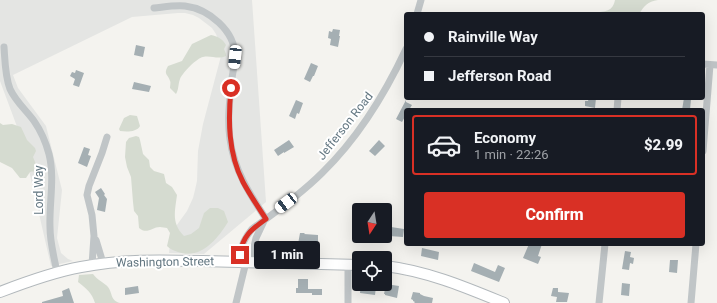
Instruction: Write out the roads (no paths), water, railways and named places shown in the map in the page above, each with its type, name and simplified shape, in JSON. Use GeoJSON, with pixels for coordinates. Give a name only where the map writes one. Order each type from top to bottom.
{"type":"FeatureCollection","features":[{"type":"Feature","properties":{"kind":"main road","name":"Washington Street"},"geometry":{"type":"LineString","coordinates":[[0,292],[36,278],[57,272],[103,263],[123,261],[151,260],[352,265]]}},
{"type":"Feature","properties":{"kind":"main road"},"geometry":{"type":"LineString","coordinates":[[392,267],[415,271],[439,278],[504,303]]}},
{"type":"Feature","properties":{"kind":"street"},"geometry":{"type":"LineString","coordinates":[[417,12],[420,0]]}},
{"type":"Feature","properties":{"kind":"street"},"geometry":{"type":"LineString","coordinates":[[154,8],[186,6],[201,10],[218,22],[230,38],[235,57],[229,116],[232,149],[236,166],[243,181],[266,219]]}},
{"type":"Feature","properties":{"kind":"street","name":"Lord Way"},"geometry":{"type":"LineString","coordinates":[[4,48],[7,77],[10,89],[37,127],[45,142],[49,154],[51,178],[50,239],[57,272]]}},
{"type":"Feature","properties":{"kind":"street","name":"Jefferson Road"},"geometry":{"type":"LineString","coordinates":[[266,219],[258,232],[252,256],[246,262],[240,255],[243,244],[252,229],[296,196],[321,174],[338,156],[362,125],[382,95],[404,53]]}},
{"type":"Feature","properties":{"kind":"street"},"geometry":{"type":"LineString","coordinates":[[705,126],[710,65]]}},
{"type":"Feature","properties":{"kind":"street"},"geometry":{"type":"LineString","coordinates":[[92,265],[94,236],[92,215],[87,195],[107,137]]}},
{"type":"Feature","properties":{"kind":"street"},"geometry":{"type":"LineString","coordinates":[[94,236],[103,263]]}},
{"type":"Feature","properties":{"kind":"street"},"geometry":{"type":"LineString","coordinates":[[599,303],[605,246]]}},
{"type":"Feature","properties":{"kind":"street"},"geometry":{"type":"LineString","coordinates":[[691,303],[696,246]]}},
{"type":"Feature","properties":{"kind":"street"},"geometry":{"type":"LineString","coordinates":[[236,303],[246,262]]}},
{"type":"Feature","properties":{"kind":"street"},"geometry":{"type":"LineString","coordinates":[[348,265],[348,303]]}}]}
